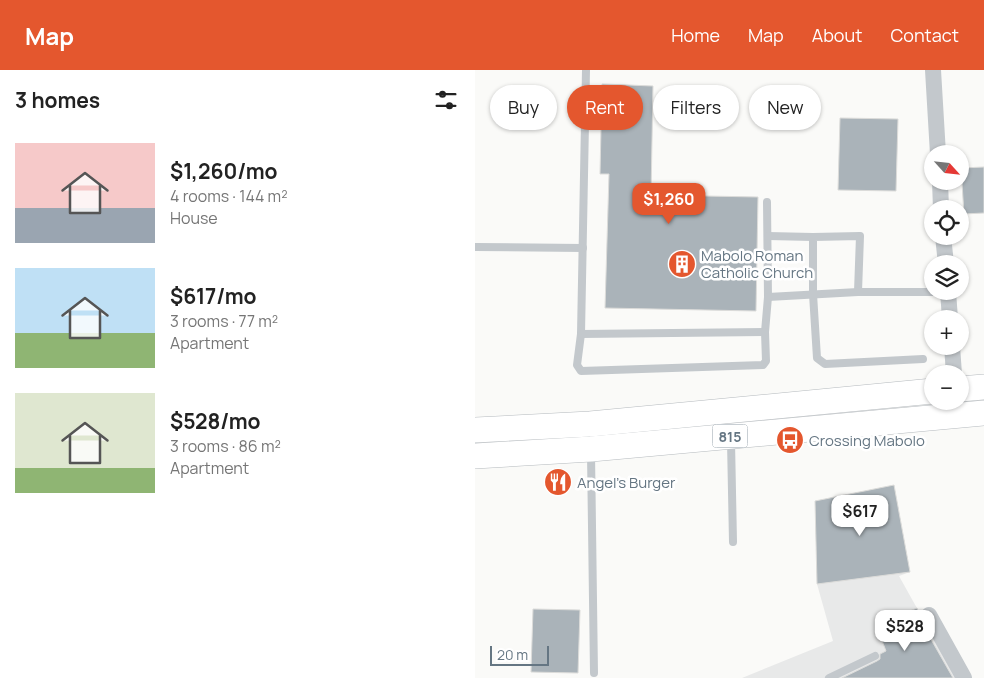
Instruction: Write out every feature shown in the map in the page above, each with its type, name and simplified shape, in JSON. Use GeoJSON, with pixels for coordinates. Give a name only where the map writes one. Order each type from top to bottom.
{"type":"FeatureCollection","features":[{"type":"Feature","properties":{"kind":"main road"},"geometry":{"type":"LineString","coordinates":[[969,388],[984,387]]}},
{"type":"Feature","properties":{"kind":"main road","name":"815"},"geometry":{"type":"LineString","coordinates":[[475,430],[590,424],[924,392]]}},
{"type":"Feature","properties":{"kind":"main road","name":"815"},"geometry":{"type":"LineString","coordinates":[[475,456],[591,449],[731,436],[949,410]]}},
{"type":"Feature","properties":{"kind":"main road","name":"815"},"geometry":{"type":"LineString","coordinates":[[964,410],[984,413]]}},
{"type":"Feature","properties":{"kind":"street"},"geometry":{"type":"LineString","coordinates":[[933,70],[937,145]]}},
{"type":"Feature","properties":{"kind":"street"},"geometry":{"type":"LineString","coordinates":[[929,614],[964,678]]}},
{"type":"Feature","properties":{"kind":"lane"},"geometry":{"type":"LineString","coordinates":[[586,70],[581,334],[577,365],[581,371],[763,365],[767,362],[765,332],[768,297],[767,202]]}},
{"type":"Feature","properties":{"kind":"lane"},"geometry":{"type":"LineString","coordinates":[[768,236],[861,236],[858,292]]}},
{"type":"Feature","properties":{"kind":"lane"},"geometry":{"type":"LineString","coordinates":[[813,236],[813,294],[817,358],[819,361],[825,364],[923,359]]}},
{"type":"Feature","properties":{"kind":"lane"},"geometry":{"type":"LineString","coordinates":[[475,247],[583,248]]}},
{"type":"Feature","properties":{"kind":"lane"},"geometry":{"type":"LineString","coordinates":[[768,297],[858,292],[924,292]]}},
{"type":"Feature","properties":{"kind":"lane"},"geometry":{"type":"LineString","coordinates":[[581,334],[765,332]]}},
{"type":"Feature","properties":{"kind":"lane"},"geometry":{"type":"LineString","coordinates":[[731,436],[733,542]]}},
{"type":"Feature","properties":{"kind":"lane"},"geometry":{"type":"LineString","coordinates":[[591,449],[594,673]]}},
{"type":"Feature","properties":{"kind":"lane"},"geometry":{"type":"LineString","coordinates":[[829,678],[875,656]]}},
{"type":"Feature","properties":{"kind":"shaded area"},"geometry":{"type":"Polygon","coordinates":[[[894,485],[910,572],[899,576],[956,678],[742,678],[833,641],[817,584],[815,501],[894,485]]]}},
{"type":"Feature","properties":{"kind":"building","name":"Mabolo Roman Catholic Church"},"geometry":{"type":"Polygon","coordinates":[[[643,86],[653,86],[651,195],[758,197],[756,311],[605,308],[609,174],[600,174],[601,130],[643,130],[643,86]]]}},
{"type":"Feature","properties":{"kind":"building"},"geometry":{"type":"Polygon","coordinates":[[[840,118],[898,119],[896,191],[838,190],[840,118]]]}},
{"type":"Feature","properties":{"kind":"building"},"geometry":{"type":"Polygon","coordinates":[[[984,167],[984,213],[969,214],[969,200],[963,200],[962,190],[969,190],[969,168],[984,167]]]}},
{"type":"Feature","properties":{"kind":"building"},"geometry":{"type":"Polygon","coordinates":[[[894,485],[910,572],[817,584],[815,501],[894,485]]]}},
{"type":"Feature","properties":{"kind":"building"},"geometry":{"type":"Polygon","coordinates":[[[917,608],[920,620],[953,678],[842,678],[877,661],[880,659],[880,654],[886,651],[876,625],[917,608]]]}},
{"type":"Feature","properties":{"kind":"building"},"geometry":{"type":"Polygon","coordinates":[[[533,609],[580,610],[578,673],[531,672],[533,609]]]}},
{"type":"Feature","properties":{"kind":"place","name":"Mabolo Roman Catholic Church"},"geometry":{"type":"Point","coordinates":[682,264]}},
{"type":"Feature","properties":{"kind":"place","name":"Crossing Mabolo"},"geometry":{"type":"Point","coordinates":[790,440]}},
{"type":"Feature","properties":{"kind":"place","name":"Angel's Burger"},"geometry":{"type":"Point","coordinates":[558,482]}}]}
